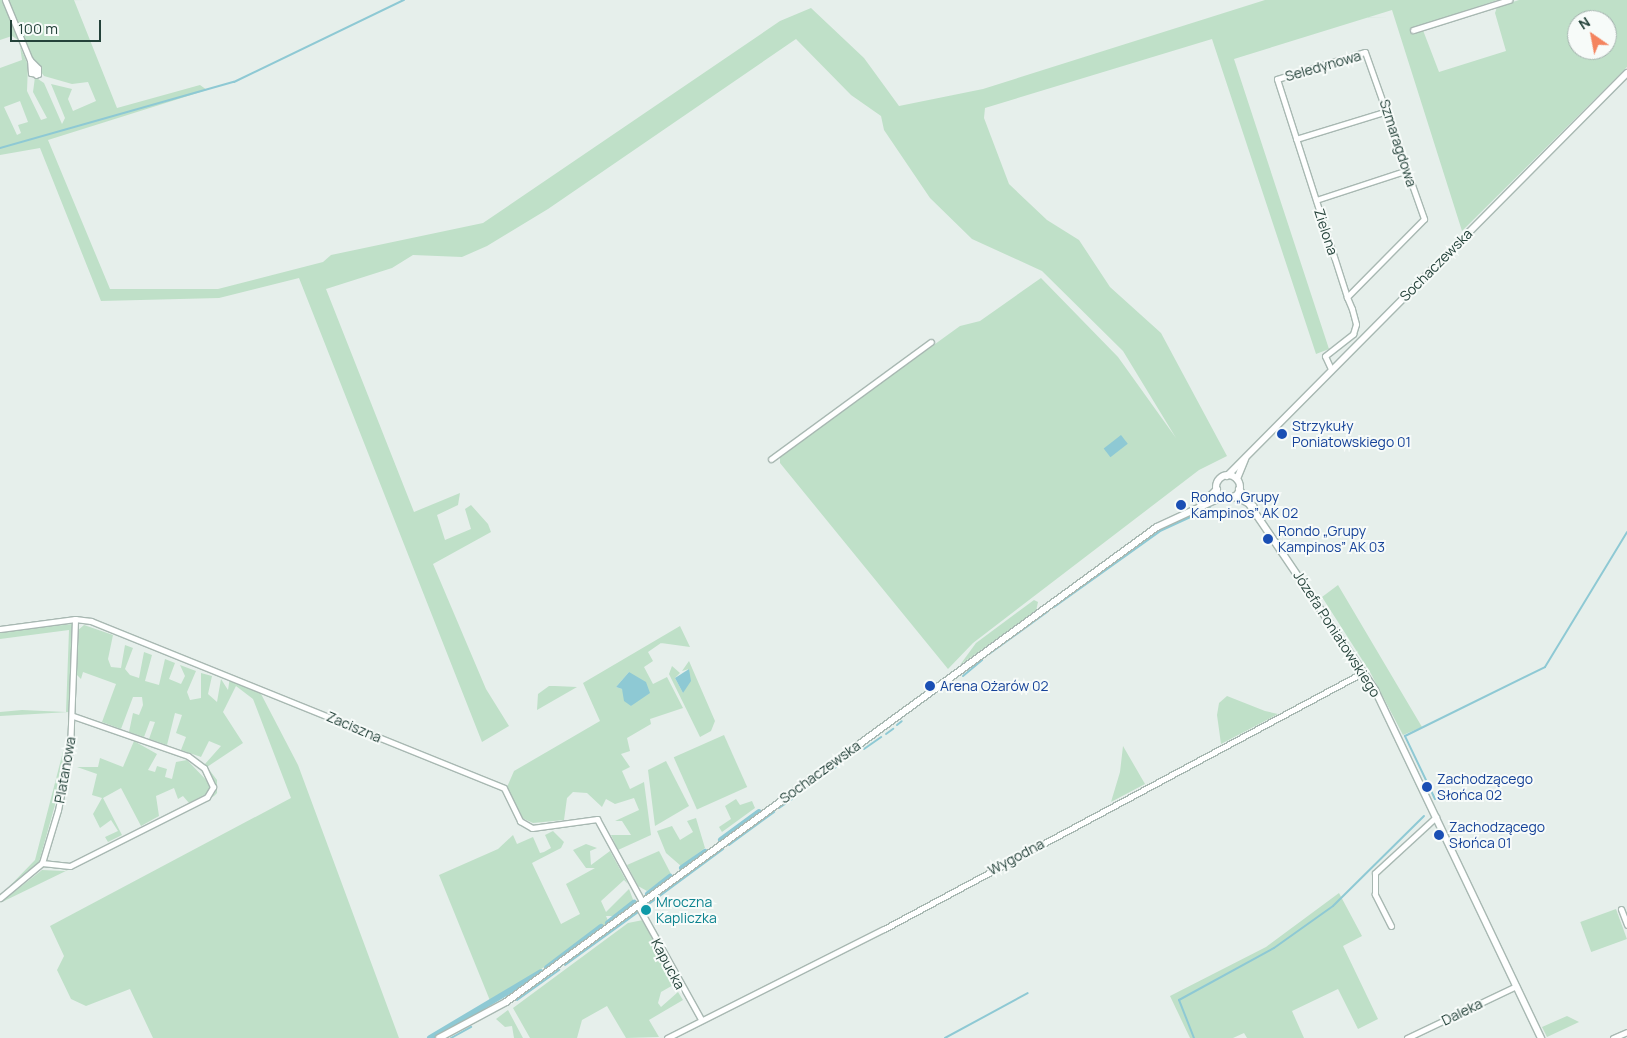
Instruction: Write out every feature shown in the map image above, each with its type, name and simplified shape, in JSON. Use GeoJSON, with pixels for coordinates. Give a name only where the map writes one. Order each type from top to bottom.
{"type":"FeatureCollection","features":[{"type":"Feature","properties":{"kind":"street"},"geometry":{"type":"LineString","coordinates":[[5,0],[36,75]]}},
{"type":"Feature","properties":{"kind":"street"},"geometry":{"type":"LineString","coordinates":[[1414,30],[1509,0]]}},
{"type":"Feature","properties":{"kind":"street","name":"Seledynowa"},"geometry":{"type":"LineString","coordinates":[[1277,79],[1362,52],[1368,54]]}},
{"type":"Feature","properties":{"kind":"street","name":"Szmaragdowa"},"geometry":{"type":"LineString","coordinates":[[1347,297],[1424,219],[1368,54]]}},
{"type":"Feature","properties":{"kind":"street","name":"Sochaczewska"},"geometry":{"type":"LineString","coordinates":[[1227,476],[1627,74]]}},
{"type":"Feature","properties":{"kind":"street","name":"Zielona"},"geometry":{"type":"LineString","coordinates":[[1277,79],[1356,329],[1325,356],[1331,370]]}},
{"type":"Feature","properties":{"kind":"street"},"geometry":{"type":"LineString","coordinates":[[1296,139],[1388,110]]}},
{"type":"Feature","properties":{"kind":"street"},"geometry":{"type":"LineString","coordinates":[[1316,200],[1407,170]]}},
{"type":"Feature","properties":{"kind":"street"},"geometry":{"type":"LineString","coordinates":[[771,458],[931,342]]}},
{"type":"Feature","properties":{"kind":"street","name":"Sochaczewska"},"geometry":{"type":"LineString","coordinates":[[1237,479],[1246,457]]}},
{"type":"Feature","properties":{"kind":"street"},"geometry":{"type":"LineString","coordinates":[[1227,476],[1237,479],[1240,489],[1235,496],[1222,497],[1217,489],[1219,480],[1227,476]]}},
{"type":"Feature","properties":{"kind":"street","name":"Sochaczewska"},"geometry":{"type":"LineString","coordinates":[[1200,506],[1217,489]]}},
{"type":"Feature","properties":{"kind":"street","name":"Józefa Poniatowskiego"},"geometry":{"type":"LineString","coordinates":[[1240,489],[1364,672],[1436,817],[1541,1038]]}},
{"type":"Feature","properties":{"kind":"street","name":"Józefa Poniatowskiego"},"geometry":{"type":"LineString","coordinates":[[1235,496],[1253,506]]}},
{"type":"Feature","properties":{"kind":"street","name":"Sochaczewska"},"geometry":{"type":"LineString","coordinates":[[439,1038],[506,1002],[1152,530],[1222,497]]}},
{"type":"Feature","properties":{"kind":"street","name":"Zaciszna"},"geometry":{"type":"LineString","coordinates":[[0,629],[75,619],[238,677],[504,788],[520,821],[532,828],[596,820],[640,904]]}},
{"type":"Feature","properties":{"kind":"street","name":"Platanowa"},"geometry":{"type":"LineString","coordinates":[[42,863],[58,810],[73,716],[75,619]]}},
{"type":"Feature","properties":{"kind":"street","name":"Wygodna"},"geometry":{"type":"LineString","coordinates":[[667,1038],[884,929],[1364,672]]}},
{"type":"Feature","properties":{"kind":"street"},"geometry":{"type":"LineString","coordinates":[[0,898],[42,863],[70,866],[207,797],[213,786],[204,768],[188,756],[73,716]]}},
{"type":"Feature","properties":{"kind":"street"},"geometry":{"type":"LineString","coordinates":[[1390,926],[1375,894],[1375,873],[1436,817]]}},
{"type":"Feature","properties":{"kind":"street","name":"Kapucka"},"geometry":{"type":"LineString","coordinates":[[640,904],[702,1019]]}},
{"type":"Feature","properties":{"kind":"street"},"geometry":{"type":"LineString","coordinates":[[1621,909],[1627,925]]}},
{"type":"Feature","properties":{"kind":"street","name":"Daleka"},"geometry":{"type":"LineString","coordinates":[[1407,1038],[1516,986]]}},
{"type":"Feature","properties":{"kind":"street"},"geometry":{"type":"LineString","coordinates":[[1614,1038],[1627,1032]]}},
{"type":"Feature","properties":{"kind":"green space"},"geometry":{"type":"Polygon","coordinates":[[[0,0],[4,0],[18,40],[12,36],[0,40],[0,0]]]}},
{"type":"Feature","properties":{"kind":"green space"},"geometry":{"type":"Polygon","coordinates":[[[8,0],[74,0],[117,108],[200,85],[207,90],[48,140],[110,289],[218,289],[323,262],[331,255],[483,223],[780,21],[811,8],[864,58],[899,106],[983,89],[1265,0],[1498,0],[1421,25],[1439,72],[1506,51],[1495,13],[1497,7],[1519,0],[1627,0],[1627,67],[1462,231],[1392,10],[1234,59],[1329,349],[1316,354],[1212,39],[985,108],[984,118],[1009,184],[1047,220],[1079,240],[1110,287],[1161,333],[1227,456],[1199,470],[973,643],[948,669],[780,463],[780,456],[960,326],[980,321],[1041,278],[1118,357],[1176,438],[1123,351],[1042,271],[972,239],[930,198],[884,130],[881,116],[851,95],[796,39],[548,209],[487,246],[462,257],[413,255],[392,268],[326,289],[414,512],[460,493],[458,505],[437,515],[445,540],[471,529],[465,509],[471,505],[488,524],[491,532],[433,564],[486,689],[509,726],[482,742],[299,278],[219,298],[101,301],[40,148],[0,155],[0,68],[22,60],[20,46],[28,65],[27,91],[41,120],[47,118],[33,92],[35,77],[44,83],[62,124],[65,118],[51,84],[72,89],[68,99],[73,111],[96,101],[88,82],[72,84],[44,76],[33,61],[8,0]],[[20,101],[4,107],[17,135],[21,133],[18,125],[28,122],[20,101]]]}},
{"type":"Feature","properties":{"kind":"green space"},"geometry":{"type":"Polygon","coordinates":[[[1338,585],[1422,727],[1403,735],[1370,672],[1322,597],[1338,585]]]}},
{"type":"Feature","properties":{"kind":"green space"},"geometry":{"type":"Polygon","coordinates":[[[1034,600],[1038,602],[1036,611],[960,665],[976,643],[1034,600]]]}},
{"type":"Feature","properties":{"kind":"green space"},"geometry":{"type":"Polygon","coordinates":[[[72,624],[69,712],[0,716],[0,712],[22,710],[66,712],[69,630],[0,639],[0,632],[72,624]]]}},
{"type":"Feature","properties":{"kind":"green space"},"geometry":{"type":"Polygon","coordinates":[[[84,625],[113,635],[108,659],[111,667],[121,668],[125,645],[133,648],[125,669],[130,675],[139,678],[144,652],[152,655],[145,681],[159,685],[165,659],[175,663],[169,679],[181,684],[185,676],[180,665],[196,671],[187,692],[190,700],[201,698],[201,673],[212,676],[208,694],[217,702],[221,679],[228,690],[230,677],[260,692],[298,765],[399,1038],[153,1038],[130,989],[86,1006],[71,999],[57,970],[64,956],[50,926],[291,798],[253,699],[236,686],[223,712],[243,743],[207,767],[217,780],[217,793],[214,796],[107,851],[0,903],[42,870],[65,871],[215,793],[205,764],[221,746],[209,741],[201,757],[181,750],[186,737],[176,733],[182,715],[175,713],[167,745],[149,739],[155,722],[150,721],[144,737],[129,732],[133,713],[139,715],[143,705],[142,697],[133,697],[121,729],[102,722],[116,684],[83,672],[81,679],[76,674],[76,632],[84,625]]]}},
{"type":"Feature","properties":{"kind":"green space"},"geometry":{"type":"Polygon","coordinates":[[[680,626],[690,647],[661,643],[648,652],[653,661],[644,667],[653,684],[667,677],[683,708],[650,719],[651,724],[627,738],[630,751],[621,754],[630,767],[622,771],[630,789],[644,782],[651,835],[618,850],[611,835],[631,835],[622,821],[615,821],[639,810],[634,798],[615,804],[606,799],[602,807],[587,793],[573,792],[567,798],[564,820],[533,823],[522,818],[507,787],[514,771],[600,721],[583,683],[680,626]],[[629,672],[616,687],[622,689],[631,706],[635,702],[629,672]]]}},
{"type":"Feature","properties":{"kind":"green space"},"geometry":{"type":"Polygon","coordinates":[[[689,661],[715,721],[711,731],[700,737],[669,674],[672,666],[680,673],[675,678],[683,693],[689,669],[682,671],[689,661]]]}},
{"type":"Feature","properties":{"kind":"green space"},"geometry":{"type":"Polygon","coordinates":[[[549,686],[577,687],[537,710],[538,694],[549,686]]]}},
{"type":"Feature","properties":{"kind":"green space"},"geometry":{"type":"Polygon","coordinates":[[[1227,696],[1278,714],[1221,744],[1217,715],[1219,703],[1227,696]]]}},
{"type":"Feature","properties":{"kind":"green space"},"geometry":{"type":"Polygon","coordinates":[[[724,735],[747,787],[697,809],[674,757],[724,735]]]}},
{"type":"Feature","properties":{"kind":"green space"},"geometry":{"type":"Polygon","coordinates":[[[134,741],[157,754],[148,770],[155,772],[157,766],[167,769],[165,777],[172,779],[176,762],[187,760],[211,785],[208,793],[189,803],[183,796],[178,799],[174,788],[156,796],[159,816],[141,826],[121,788],[103,798],[122,835],[108,842],[105,837],[118,831],[111,820],[100,828],[93,814],[102,798],[92,795],[97,774],[77,767],[98,767],[100,758],[123,767],[134,741]]]}},
{"type":"Feature","properties":{"kind":"green space"},"geometry":{"type":"Polygon","coordinates":[[[65,744],[67,762],[39,862],[0,896],[35,860],[65,744]]]}},
{"type":"Feature","properties":{"kind":"green space"},"geometry":{"type":"Polygon","coordinates":[[[1123,746],[1145,784],[1111,802],[1120,772],[1123,746]]]}},
{"type":"Feature","properties":{"kind":"green space"},"geometry":{"type":"Polygon","coordinates":[[[666,761],[689,806],[655,826],[648,770],[666,761]]]}},
{"type":"Feature","properties":{"kind":"green space"},"geometry":{"type":"Polygon","coordinates":[[[736,799],[740,805],[752,801],[755,808],[722,832],[719,827],[731,819],[725,806],[736,799]]]}},
{"type":"Feature","properties":{"kind":"green space"},"geometry":{"type":"Polygon","coordinates":[[[696,818],[705,848],[681,866],[666,853],[657,831],[672,826],[680,840],[693,832],[687,821],[696,818]]]}},
{"type":"Feature","properties":{"kind":"green space"},"geometry":{"type":"Polygon","coordinates":[[[553,831],[564,842],[561,848],[532,863],[561,924],[580,914],[566,884],[595,868],[586,868],[573,850],[586,844],[597,848],[590,851],[591,865],[610,851],[628,884],[624,880],[601,901],[606,912],[629,889],[634,902],[614,916],[606,916],[609,923],[491,1003],[439,875],[498,849],[513,835],[517,844],[533,837],[540,853],[544,852],[551,848],[545,835],[553,831]]]}},
{"type":"Feature","properties":{"kind":"green space"},"geometry":{"type":"Polygon","coordinates":[[[659,851],[671,874],[647,891],[638,886],[627,865],[659,851]]]}},
{"type":"Feature","properties":{"kind":"green space"},"geometry":{"type":"Polygon","coordinates":[[[1339,893],[1362,936],[1343,946],[1378,1019],[1358,1029],[1338,989],[1292,1011],[1304,1038],[1247,1038],[1244,1033],[1233,1038],[1190,1038],[1170,996],[1266,947],[1339,893]]]}},
{"type":"Feature","properties":{"kind":"green space"},"geometry":{"type":"Polygon","coordinates":[[[1616,909],[1627,939],[1591,952],[1580,922],[1616,909]]]}},
{"type":"Feature","properties":{"kind":"green space"},"geometry":{"type":"Polygon","coordinates":[[[643,920],[675,984],[661,992],[658,1003],[661,1007],[678,992],[683,1000],[649,1020],[659,1037],[626,1038],[607,1006],[582,1020],[577,1038],[530,1038],[513,1008],[628,923],[643,920]]]}},
{"type":"Feature","properties":{"kind":"green space"},"geometry":{"type":"Polygon","coordinates":[[[508,1010],[523,1038],[514,1038],[512,1026],[505,1027],[496,1019],[508,1010]]]}},
{"type":"Feature","properties":{"kind":"green space"},"geometry":{"type":"Polygon","coordinates":[[[1567,1016],[1579,1022],[1547,1037],[1542,1027],[1567,1016]]]}},
{"type":"Feature","properties":{"kind":"water"},"geometry":{"type":"Polygon","coordinates":[[[1121,435],[1128,444],[1110,457],[1104,449],[1121,435]]]}},
{"type":"Feature","properties":{"kind":"water"},"geometry":{"type":"Polygon","coordinates":[[[689,669],[691,681],[683,693],[675,678],[689,669]]]}},
{"type":"Feature","properties":{"kind":"water"},"geometry":{"type":"Polygon","coordinates":[[[629,672],[646,682],[650,693],[631,706],[624,701],[622,689],[616,687],[629,672]]]}},
{"type":"Feature","properties":{"kind":"waterway"},"geometry":{"type":"LineString","coordinates":[[0,148],[234,82],[404,0]]}},
{"type":"Feature","properties":{"kind":"waterway"},"geometry":{"type":"LineString","coordinates":[[1054,607],[1160,531],[1210,508]]}},
{"type":"Feature","properties":{"kind":"waterway"},"geometry":{"type":"LineString","coordinates":[[1435,799],[1405,736],[1545,667],[1627,532]]}},
{"type":"Feature","properties":{"kind":"waterway"},"geometry":{"type":"LineString","coordinates":[[989,654],[1047,612]]}},
{"type":"Feature","properties":{"kind":"waterway"},"geometry":{"type":"LineString","coordinates":[[963,676],[982,660]]}},
{"type":"Feature","properties":{"kind":"waterway"},"geometry":{"type":"LineString","coordinates":[[897,725],[902,721]]}},
{"type":"Feature","properties":{"kind":"waterway"},"geometry":{"type":"LineString","coordinates":[[886,734],[893,729]]}},
{"type":"Feature","properties":{"kind":"waterway"},"geometry":{"type":"LineString","coordinates":[[864,749],[881,737]]}},
{"type":"Feature","properties":{"kind":"waterway"},"geometry":{"type":"LineString","coordinates":[[800,793],[843,762]]}},
{"type":"Feature","properties":{"kind":"waterway"},"geometry":{"type":"LineString","coordinates":[[779,808],[792,799]]}},
{"type":"Feature","properties":{"kind":"waterway"},"geometry":{"type":"LineString","coordinates":[[721,840],[759,812]]}},
{"type":"Feature","properties":{"kind":"waterway"},"geometry":{"type":"LineString","coordinates":[[729,845],[774,812]]}},
{"type":"Feature","properties":{"kind":"waterway"},"geometry":{"type":"LineString","coordinates":[[1194,1038],[1179,1000],[1274,948],[1333,906],[1424,816]]}},
{"type":"Feature","properties":{"kind":"waterway"},"geometry":{"type":"LineString","coordinates":[[642,909],[723,849]]}},
{"type":"Feature","properties":{"kind":"waterway"},"geometry":{"type":"LineString","coordinates":[[682,868],[705,852]]}},
{"type":"Feature","properties":{"kind":"waterway"},"geometry":{"type":"LineString","coordinates":[[648,894],[670,877]]}},
{"type":"Feature","properties":{"kind":"waterway"},"geometry":{"type":"LineString","coordinates":[[608,923],[634,903]]}},
{"type":"Feature","properties":{"kind":"waterway"},"geometry":{"type":"LineString","coordinates":[[565,965],[638,912]]}},
{"type":"Feature","properties":{"kind":"waterway"},"geometry":{"type":"LineString","coordinates":[[547,968],[601,927]]}},
{"type":"Feature","properties":{"kind":"waterway"},"geometry":{"type":"LineString","coordinates":[[517,1000],[559,970]]}},
{"type":"Feature","properties":{"kind":"waterway"},"geometry":{"type":"LineString","coordinates":[[430,1038],[541,972]]}},
{"type":"Feature","properties":{"kind":"waterway"},"geometry":{"type":"LineString","coordinates":[[945,1038],[1028,993]]}},
{"type":"Feature","properties":{"kind":"waterway"},"geometry":{"type":"LineString","coordinates":[[451,1038],[471,1027]]}},
{"type":"Feature","properties":{"kind":"place","name":"Strzykuły Poniatowskiego 01"},"geometry":{"type":"Point","coordinates":[1282,434]}},
{"type":"Feature","properties":{"kind":"place","name":"Rondo „Grupy Kampinos” AK 02"},"geometry":{"type":"Point","coordinates":[1181,505]}},
{"type":"Feature","properties":{"kind":"place","name":"Rondo „Grupy Kampinos” AK 03"},"geometry":{"type":"Point","coordinates":[1268,539]}},
{"type":"Feature","properties":{"kind":"place","name":"Arena Ożarów 02"},"geometry":{"type":"Point","coordinates":[930,686]}},
{"type":"Feature","properties":{"kind":"place","name":"Zachodzącego Słońca 02"},"geometry":{"type":"Point","coordinates":[1427,787]}},
{"type":"Feature","properties":{"kind":"place","name":"Zachodzącego Słońca 01"},"geometry":{"type":"Point","coordinates":[1439,835]}},
{"type":"Feature","properties":{"kind":"place","name":"Mroczna Kapliczka"},"geometry":{"type":"Point","coordinates":[646,910]}}]}
